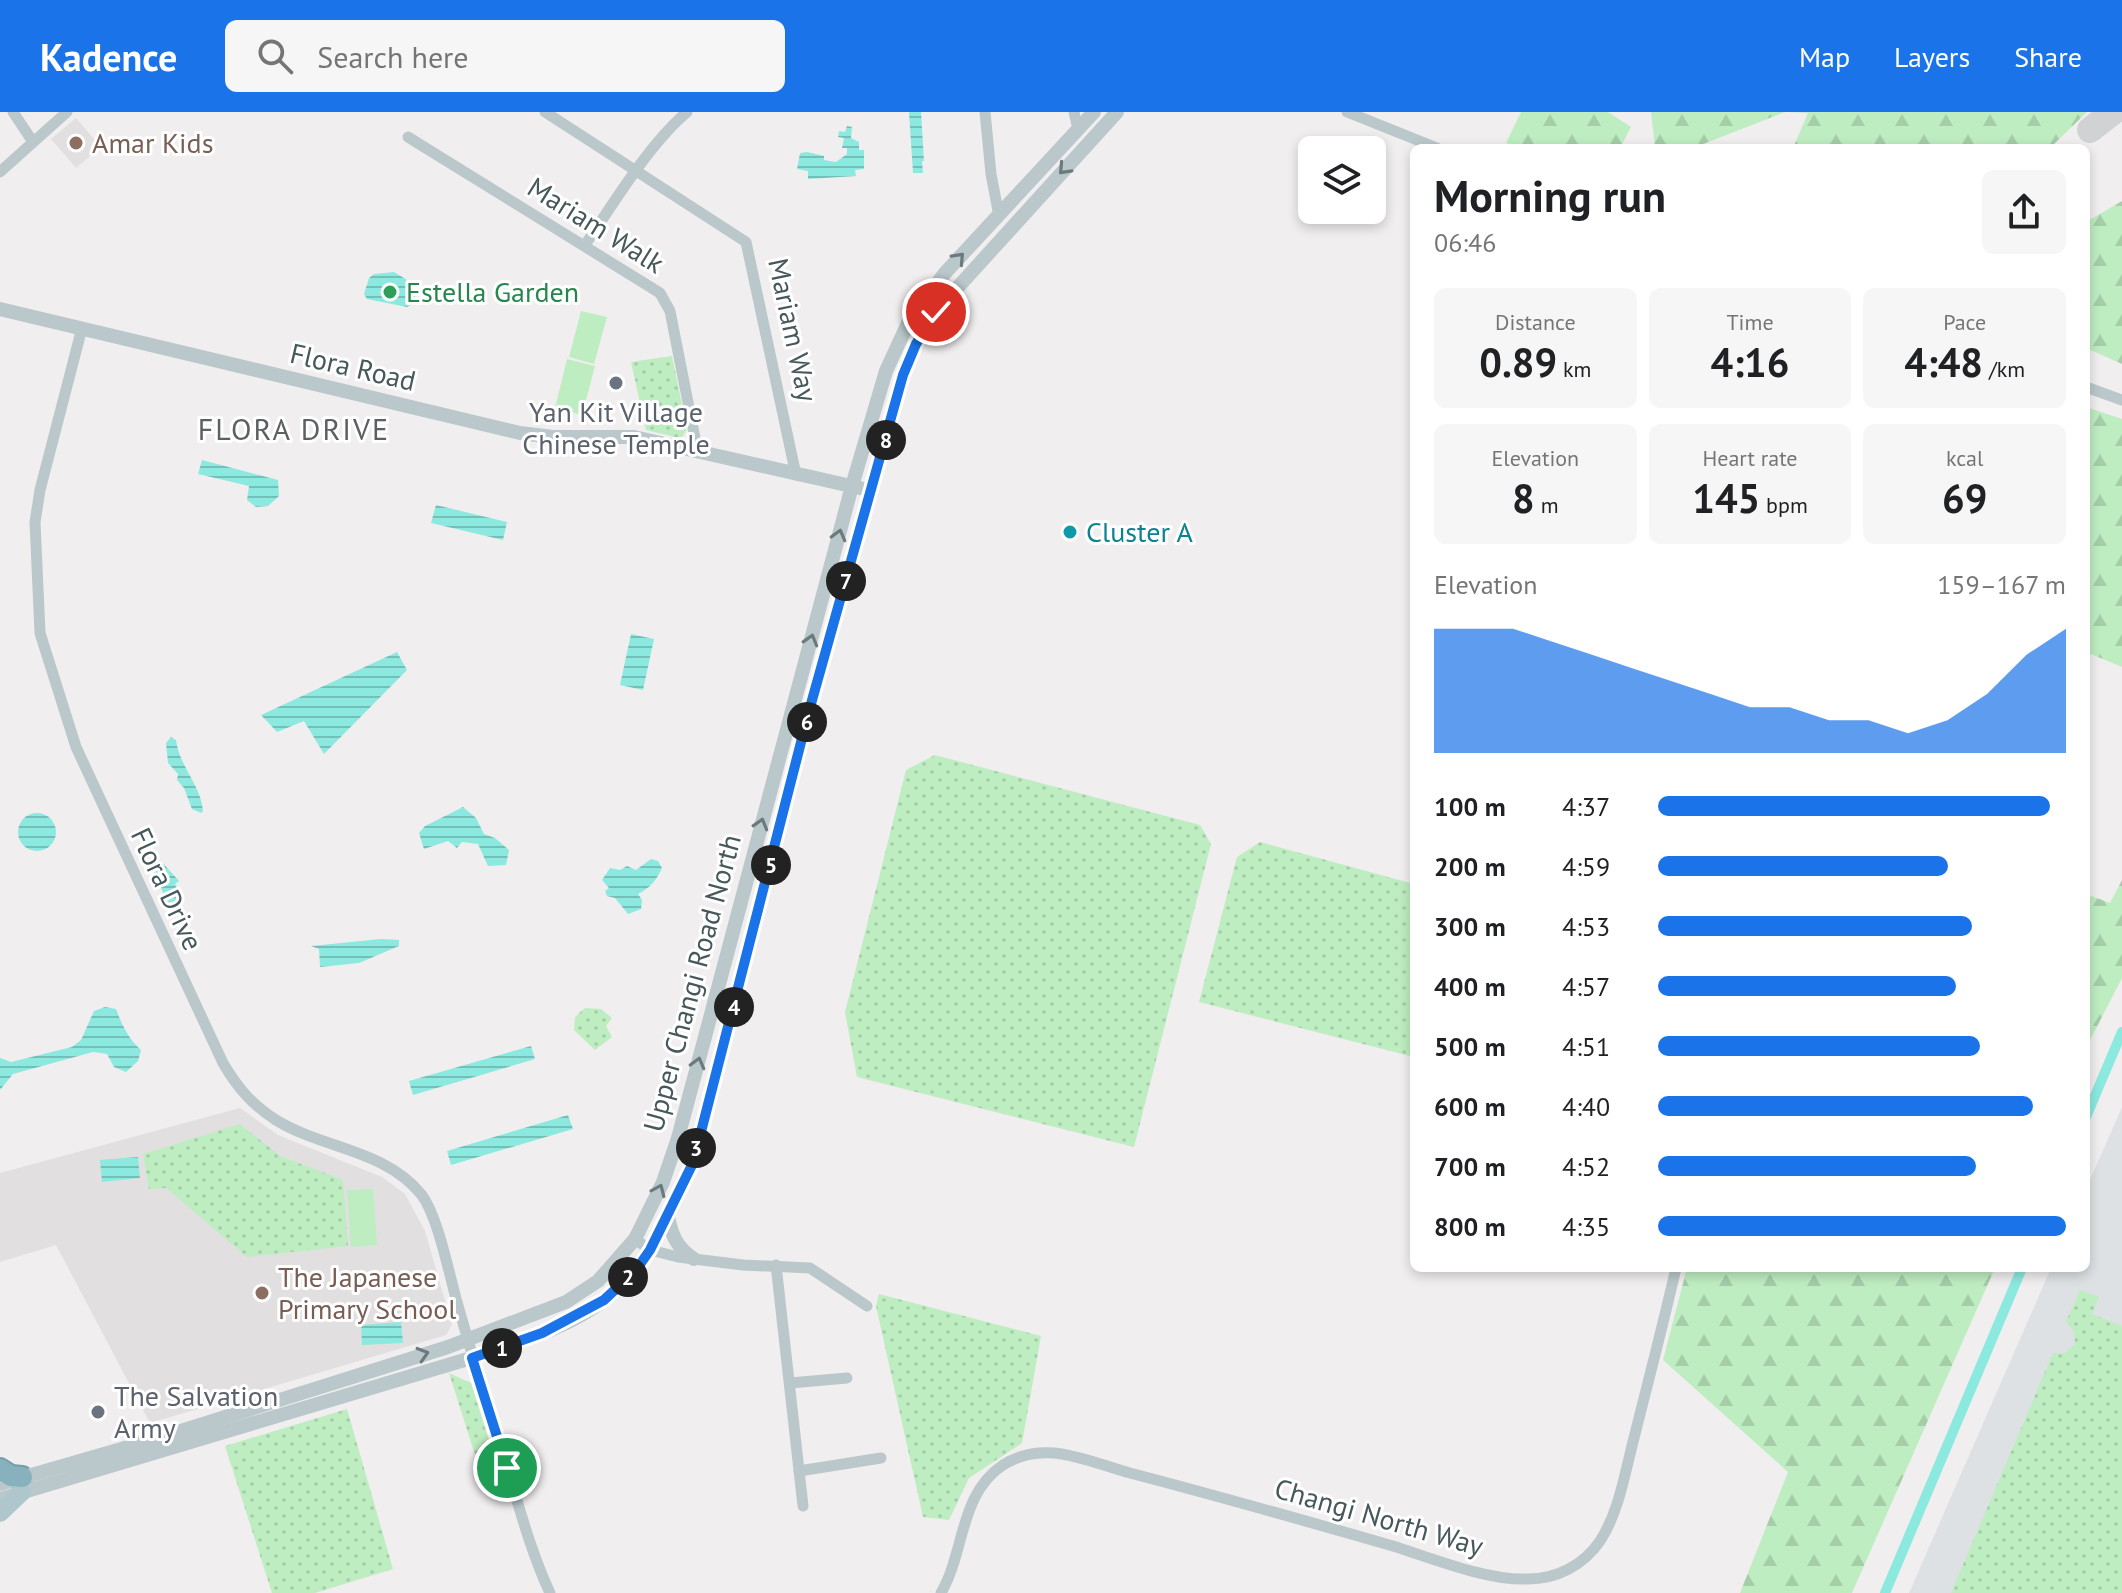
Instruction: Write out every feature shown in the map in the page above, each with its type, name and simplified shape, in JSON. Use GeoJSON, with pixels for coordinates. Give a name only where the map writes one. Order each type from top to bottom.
{"type":"FeatureCollection","features":[{"type":"Feature","properties":{"kind":"highway"},"geometry":{"type":"LineString","coordinates":[[0,1469],[22,1485]]}},
{"type":"Feature","properties":{"kind":"main road"},"geometry":{"type":"LineString","coordinates":[[0,1513],[22,1485]]}},
{"type":"Feature","properties":{"kind":"street"},"geometry":{"type":"LineString","coordinates":[[13,112],[33,142]]}},
{"type":"Feature","properties":{"kind":"street"},"geometry":{"type":"LineString","coordinates":[[0,172],[67,112]]}},
{"type":"Feature","properties":{"kind":"street","name":"Mariam Way"},"geometry":{"type":"LineString","coordinates":[[545,112],[746,242],[796,475]]}},
{"type":"Feature","properties":{"kind":"street"},"geometry":{"type":"LineString","coordinates":[[585,245],[637,171],[676,121],[687,112]]}},
{"type":"Feature","properties":{"kind":"street"},"geometry":{"type":"LineString","coordinates":[[985,112],[999,216]]}},
{"type":"Feature","properties":{"kind":"street"},"geometry":{"type":"LineString","coordinates":[[1074,112],[1078,129]]}},
{"type":"Feature","properties":{"kind":"street","name":"Upper Changi Road North"},"geometry":{"type":"LineString","coordinates":[[0,1499],[22,1485],[149,1441],[468,1341],[566,1302],[598,1281],[635,1239],[663,1182],[678,1138],[876,399],[898,341],[922,302],[945,273],[1094,112]]}},
{"type":"Feature","properties":{"kind":"street","name":"Upper Changi Road North"},"geometry":{"type":"LineString","coordinates":[[0,1484],[22,1485],[472,1358],[542,1333],[600,1303],[636,1270],[668,1217],[693,1163],[809,711],[903,375],[916,344],[949,296],[1117,112]]}},
{"type":"Feature","properties":{"kind":"street"},"geometry":{"type":"LineString","coordinates":[[1347,112],[1427,144]]}},
{"type":"Feature","properties":{"kind":"street","name":"Mariam Walk"},"geometry":{"type":"LineString","coordinates":[[408,137],[650,285],[665,299],[698,453]]}},
{"type":"Feature","properties":{"kind":"street","name":"Flora Road"},"geometry":{"type":"LineString","coordinates":[[0,309],[520,433],[553,437],[634,437],[698,453]]}},
{"type":"Feature","properties":{"kind":"street","name":"Flora Drive"},"geometry":{"type":"LineString","coordinates":[[82,328],[40,490],[35,550],[40,633],[76,747],[223,1063],[238,1089],[278,1121],[384,1164],[422,1196],[433,1218],[472,1358],[535,1561],[550,1593]]}},
{"type":"Feature","properties":{"kind":"street"},"geometry":{"type":"LineString","coordinates":[[2090,388],[2122,400]]}},
{"type":"Feature","properties":{"kind":"street"},"geometry":{"type":"LineString","coordinates":[[698,453],[872,491]]}},
{"type":"Feature","properties":{"kind":"street"},"geometry":{"type":"LineString","coordinates":[[750,864],[772,859]]}},
{"type":"Feature","properties":{"kind":"street"},"geometry":{"type":"LineString","coordinates":[[668,1217],[673,1238],[684,1253],[694,1259]]}},
{"type":"Feature","properties":{"kind":"street"},"geometry":{"type":"LineString","coordinates":[[635,1239],[650,1250],[694,1259],[817,1271],[867,1306]]}},
{"type":"Feature","properties":{"kind":"street"},"geometry":{"type":"LineString","coordinates":[[776,1265],[803,1506]]}},
{"type":"Feature","properties":{"kind":"street","name":"Changi North Way"},"geometry":{"type":"LineString","coordinates":[[941,1593],[949,1579],[975,1496],[1002,1465],[1021,1456],[1041,1452],[1067,1453],[1473,1571],[1525,1580],[1569,1570],[1600,1541],[1618,1498],[1675,1272]]}},
{"type":"Feature","properties":{"kind":"street"},"geometry":{"type":"LineString","coordinates":[[790,1383],[847,1378]]}},
{"type":"Feature","properties":{"kind":"street"},"geometry":{"type":"LineString","coordinates":[[799,1471],[881,1458]]}},
{"type":"Feature","properties":{"kind":"shaded area","name":"Amar Kids"},"geometry":{"type":"Polygon","coordinates":[[[76,118],[101,147],[76,168],[51,139],[76,118]]]}},
{"type":"Feature","properties":{"kind":"shaded area"},"geometry":{"type":"Polygon","coordinates":[[[2122,1107],[2122,1593],[1909,1593],[2049,1272],[2090,1272],[2090,1180],[2122,1107]]]}},
{"type":"Feature","properties":{"kind":"shaded area","name":"The Japanese Primary School"},"geometry":{"type":"Polygon","coordinates":[[[240,1108],[278,1135],[382,1177],[405,1194],[425,1231],[452,1325],[446,1335],[150,1423],[56,1245],[0,1262],[0,1173],[240,1108]]]}},
{"type":"Feature","properties":{"kind":"green space"},"geometry":{"type":"Polygon","coordinates":[[[1521,112],[1608,112],[1631,127],[1622,144],[1506,143],[1521,112]]]}},
{"type":"Feature","properties":{"kind":"green space"},"geometry":{"type":"Polygon","coordinates":[[[1651,112],[1785,112],[1703,144],[1655,144],[1651,112]]]}},
{"type":"Feature","properties":{"kind":"green space"},"geometry":{"type":"Polygon","coordinates":[[[1788,112],[2087,112],[2054,144],[1795,144],[1808,113],[1788,112]]]}},
{"type":"Feature","properties":{"kind":"green space"},"geometry":{"type":"Polygon","coordinates":[[[2122,201],[2122,364],[2090,350],[2090,220],[2122,201]]]}},
{"type":"Feature","properties":{"kind":"green space"},"geometry":{"type":"Polygon","coordinates":[[[581,311],[607,317],[594,364],[569,357],[581,311]]]}},
{"type":"Feature","properties":{"kind":"green space"},"geometry":{"type":"Polygon","coordinates":[[[672,356],[687,429],[679,438],[646,430],[631,362],[672,356]]]}},
{"type":"Feature","properties":{"kind":"green space"},"geometry":{"type":"Polygon","coordinates":[[[567,359],[595,366],[582,415],[555,408],[567,359]]]}},
{"type":"Feature","properties":{"kind":"green space"},"geometry":{"type":"Polygon","coordinates":[[[2090,408],[2122,419],[2122,667],[2090,654],[2090,408]]]}},
{"type":"Feature","properties":{"kind":"green space"},"geometry":{"type":"Polygon","coordinates":[[[935,755],[1200,825],[1211,844],[1134,1147],[857,1077],[845,1012],[906,770],[935,755]]]}},
{"type":"Feature","properties":{"kind":"green space"},"geometry":{"type":"Polygon","coordinates":[[[1260,842],[1410,883],[1410,1056],[1199,1002],[1237,857],[1260,842]]]}},
{"type":"Feature","properties":{"kind":"green space"},"geometry":{"type":"Polygon","coordinates":[[[2122,880],[2122,978],[2090,1040],[2090,896],[2110,903],[2122,880]]]}},
{"type":"Feature","properties":{"kind":"green space"},"geometry":{"type":"Polygon","coordinates":[[[585,1008],[601,1009],[612,1018],[606,1026],[612,1037],[595,1050],[574,1030],[575,1017],[585,1008]]]}},
{"type":"Feature","properties":{"kind":"green space"},"geometry":{"type":"Polygon","coordinates":[[[240,1124],[280,1156],[343,1180],[348,1246],[247,1257],[166,1188],[149,1189],[143,1154],[240,1124]]]}},
{"type":"Feature","properties":{"kind":"green space"},"geometry":{"type":"Polygon","coordinates":[[[373,1189],[377,1245],[351,1247],[347,1190],[373,1189]]]}},
{"type":"Feature","properties":{"kind":"green space"},"geometry":{"type":"Polygon","coordinates":[[[1686,1272],[1993,1272],[1852,1593],[1740,1593],[1788,1472],[1663,1360],[1686,1272]]]}},
{"type":"Feature","properties":{"kind":"green space"},"geometry":{"type":"Polygon","coordinates":[[[2080,1290],[2099,1297],[2092,1314],[2122,1326],[2122,1593],[1951,1593],[2053,1353],[2065,1353],[2075,1344],[2074,1332],[2066,1322],[2080,1290]]]}},
{"type":"Feature","properties":{"kind":"green space"},"geometry":{"type":"Polygon","coordinates":[[[879,1294],[1041,1336],[1022,1443],[969,1478],[949,1520],[923,1517],[876,1306],[879,1294]]]}},
{"type":"Feature","properties":{"kind":"green space"},"geometry":{"type":"Polygon","coordinates":[[[449,1373],[471,1383],[494,1456],[477,1461],[449,1373]]]}},
{"type":"Feature","properties":{"kind":"green space"},"geometry":{"type":"Polygon","coordinates":[[[347,1409],[393,1569],[315,1593],[272,1593],[225,1446],[347,1409]]]}},
{"type":"Feature","properties":{"kind":"water"},"geometry":{"type":"Polygon","coordinates":[[[909,112],[921,112],[923,173],[913,173],[909,112]]]}},
{"type":"Feature","properties":{"kind":"water"},"geometry":{"type":"Polygon","coordinates":[[[847,126],[852,127],[851,138],[859,142],[859,150],[864,150],[864,169],[855,170],[856,176],[808,179],[808,171],[797,169],[800,153],[824,156],[824,160],[836,162],[847,154],[847,148],[842,148],[844,138],[838,137],[839,131],[845,132],[847,126]]]}},
{"type":"Feature","properties":{"kind":"water","name":"Estella Garden"},"geometry":{"type":"Polygon","coordinates":[[[394,272],[416,289],[413,304],[407,307],[367,299],[364,294],[369,278],[374,274],[394,272]]]}},
{"type":"Feature","properties":{"kind":"water"},"geometry":{"type":"Polygon","coordinates":[[[202,460],[278,480],[279,496],[268,506],[256,507],[247,500],[249,486],[198,474],[202,460]]]}},
{"type":"Feature","properties":{"kind":"water"},"geometry":{"type":"Polygon","coordinates":[[[436,505],[507,522],[503,540],[431,523],[436,505]]]}},
{"type":"Feature","properties":{"kind":"water"},"geometry":{"type":"Polygon","coordinates":[[[631,634],[654,639],[643,690],[620,685],[631,634]]]}},
{"type":"Feature","properties":{"kind":"water"},"geometry":{"type":"Polygon","coordinates":[[[397,652],[407,670],[324,754],[304,721],[277,732],[261,715],[397,652]]]}},
{"type":"Feature","properties":{"kind":"water"},"geometry":{"type":"Polygon","coordinates":[[[171,737],[176,740],[198,793],[201,813],[192,809],[184,788],[177,780],[178,774],[168,763],[166,743],[171,737]]]}},
{"type":"Feature","properties":{"kind":"water"},"geometry":{"type":"Polygon","coordinates":[[[463,807],[476,818],[484,834],[495,838],[509,850],[506,865],[488,866],[478,844],[462,842],[457,848],[448,841],[424,849],[419,833],[425,826],[463,807]]]}},
{"type":"Feature","properties":{"kind":"water"},"geometry":{"type":"Polygon","coordinates":[[[37,813],[50,819],[56,832],[50,845],[37,851],[24,845],[18,832],[24,819],[37,813]]]}},
{"type":"Feature","properties":{"kind":"water"},"geometry":{"type":"Polygon","coordinates":[[[155,859],[160,860],[179,881],[175,884],[179,892],[175,906],[169,906],[153,870],[155,859]]]}},
{"type":"Feature","properties":{"kind":"water"},"geometry":{"type":"Polygon","coordinates":[[[651,859],[658,861],[662,868],[653,883],[638,894],[642,900],[641,909],[628,914],[615,898],[607,896],[605,891],[609,888],[602,880],[610,868],[620,870],[627,866],[636,870],[651,859]]]}},
{"type":"Feature","properties":{"kind":"water"},"geometry":{"type":"Polygon","coordinates":[[[399,940],[399,946],[359,963],[320,967],[319,949],[311,946],[399,940]]]}},
{"type":"Feature","properties":{"kind":"water"},"geometry":{"type":"Polygon","coordinates":[[[105,1007],[116,1009],[132,1041],[141,1050],[138,1061],[126,1072],[114,1067],[107,1054],[93,1052],[13,1074],[0,1090],[0,1058],[11,1062],[72,1047],[81,1040],[94,1011],[105,1007]]]}},
{"type":"Feature","properties":{"kind":"water"},"geometry":{"type":"Polygon","coordinates":[[[531,1046],[535,1059],[413,1095],[409,1081],[531,1046]]]}},
{"type":"Feature","properties":{"kind":"water"},"geometry":{"type":"Polygon","coordinates":[[[568,1115],[573,1129],[451,1165],[447,1151],[568,1115]]]}},
{"type":"Feature","properties":{"kind":"water"},"geometry":{"type":"Polygon","coordinates":[[[138,1157],[140,1178],[102,1182],[100,1160],[138,1157]]]}},
{"type":"Feature","properties":{"kind":"water"},"geometry":{"type":"Polygon","coordinates":[[[401,1322],[403,1343],[362,1345],[361,1325],[401,1322]]]}},
{"type":"Feature","properties":{"kind":"waterway"},"geometry":{"type":"LineString","coordinates":[[2090,1108],[2122,1032]]}},
{"type":"Feature","properties":{"kind":"waterway"},"geometry":{"type":"LineString","coordinates":[[1885,1593],[2020,1272]]}},
{"type":"Feature","properties":{"kind":"taxiway"},"geometry":{"type":"LineString","coordinates":[[2090,130],[2113,112]]}},
{"type":"Feature","properties":{"kind":"place","name":"Amar Kids"},"geometry":{"type":"Point","coordinates":[76,143]}},
{"type":"Feature","properties":{"kind":"place","name":"Estella Garden"},"geometry":{"type":"Point","coordinates":[390,292]}},
{"type":"Feature","properties":{"kind":"place","name":"Yan Kit Village Chinese Temple"},"geometry":{"type":"Point","coordinates":[616,383]}},
{"type":"Feature","properties":{"kind":"place","name":"Cluster A"},"geometry":{"type":"Point","coordinates":[1070,532]}},
{"type":"Feature","properties":{"kind":"place","name":"The Japanese Primary School"},"geometry":{"type":"Point","coordinates":[262,1293]}},
{"type":"Feature","properties":{"kind":"place","name":"The Salvation Army"},"geometry":{"type":"Point","coordinates":[98,1412]}},
{"type":"Feature","properties":{"kind":"district","name":"FLORA DRIVE"},"geometry":{"type":"Point","coordinates":[294,430]}},
{"type":"Feature","properties":{"kind":"route"},"geometry":{"type":"LineString","coordinates":[[507,1468],[472,1358],[570,1321],[604,1300],[636,1270],[650,1250],[693,1163],[809,711],[903,375],[916,344],[936,312]]}}]}
